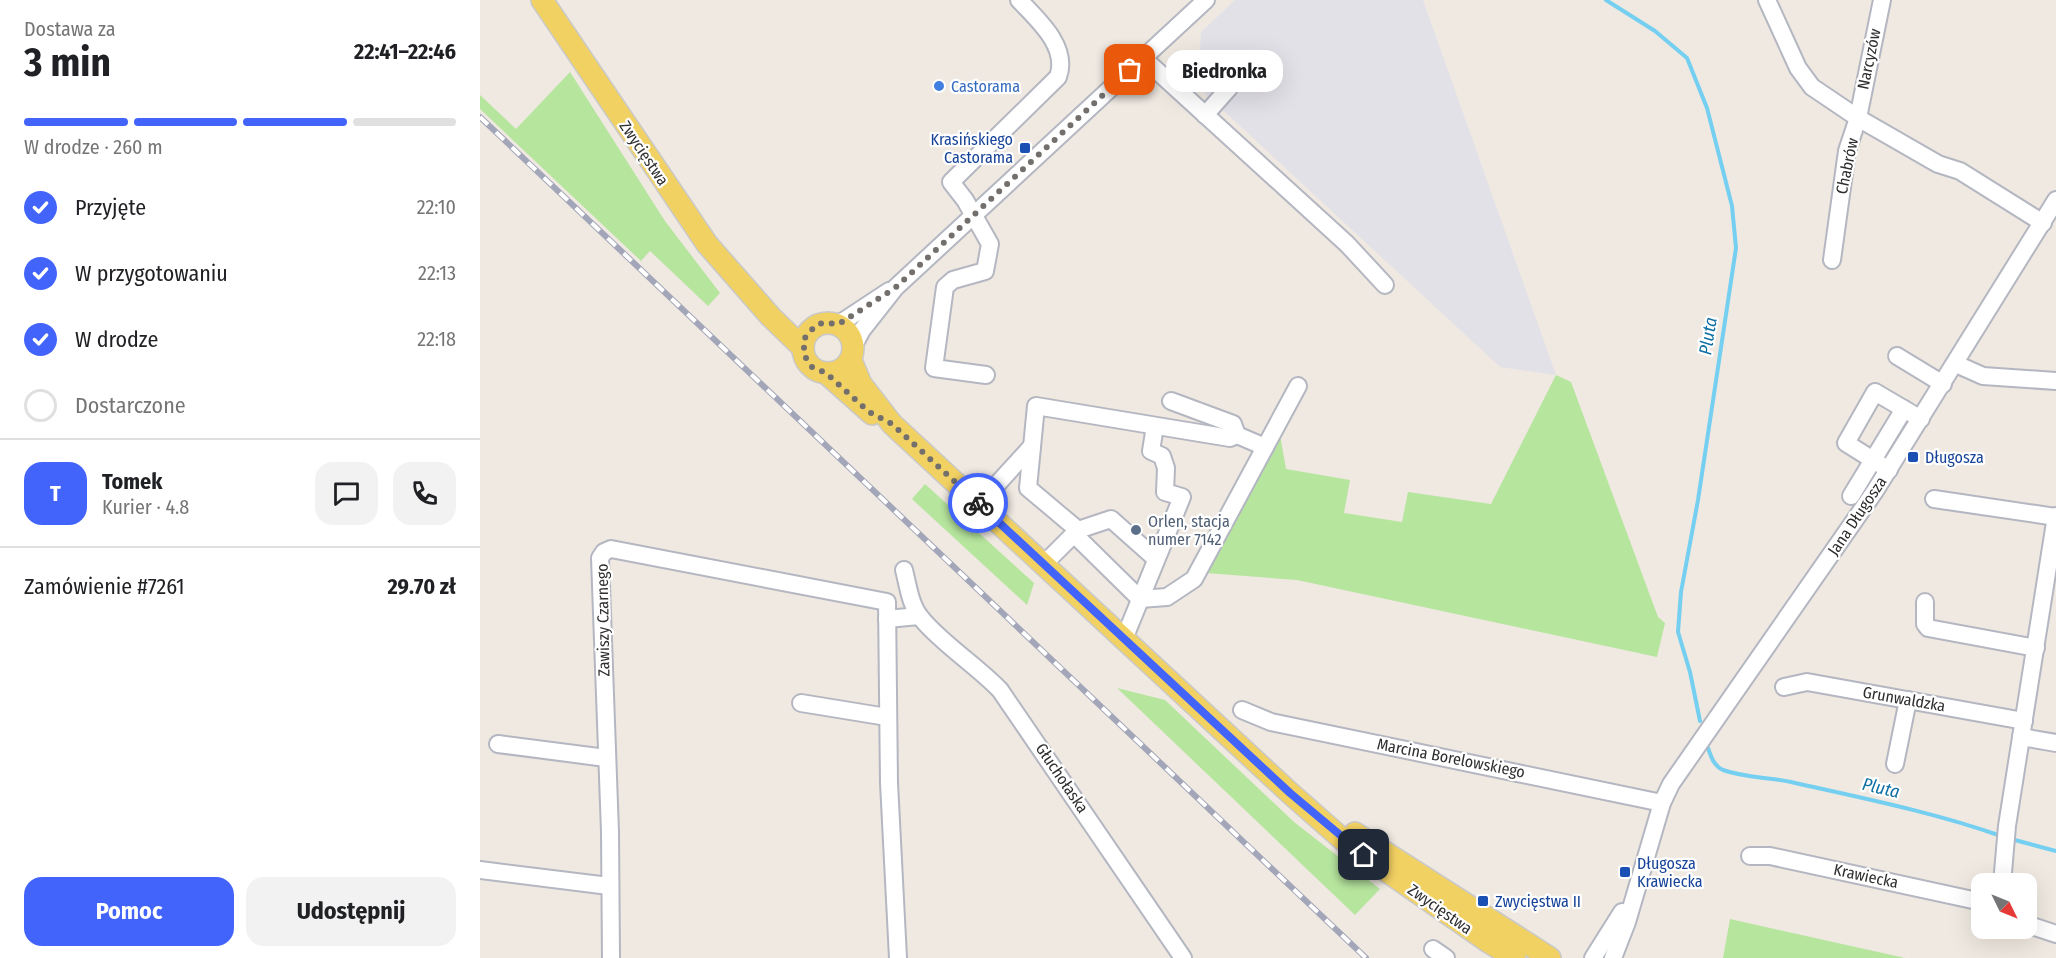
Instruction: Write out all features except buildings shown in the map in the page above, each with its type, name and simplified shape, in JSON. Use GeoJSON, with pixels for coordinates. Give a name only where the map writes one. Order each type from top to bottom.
{"type":"FeatureCollection","features":[{"type":"Feature","properties":{"kind":"main road","name":"Zwycięstwa"},"geometry":{"type":"LineString","coordinates":[[542,0],[686,215],[721,261],[771,317],[803,348]]}},
{"type":"Feature","properties":{"kind":"main road","name":"Zwycięstwa"},"geometry":{"type":"LineString","coordinates":[[756,298],[792,318],[815,326]]}},
{"type":"Feature","properties":{"kind":"main road"},"geometry":{"type":"LineString","coordinates":[[822,323],[839,324],[851,336],[852,352],[840,370],[826,373],[812,367],[807,362],[803,348],[804,339],[815,326],[822,323]]}},
{"type":"Feature","properties":{"kind":"main road","name":"Zwycięstwa"},"geometry":{"type":"LineString","coordinates":[[852,352],[861,384],[892,424],[1290,793],[1313,810],[1349,845],[1479,937],[1514,958]]}},
{"type":"Feature","properties":{"kind":"main road","name":"Zwycięstwa"},"geometry":{"type":"LineString","coordinates":[[826,373],[869,412],[892,424]]}},
{"type":"Feature","properties":{"kind":"main road","name":"Zwycięstwa"},"geometry":{"type":"LineString","coordinates":[[1313,810],[1355,833],[1550,958]]}},
{"type":"Feature","properties":{"kind":"street"},"geometry":{"type":"LineString","coordinates":[[986,375],[934,368],[945,288],[953,280],[985,271],[990,244],[974,215],[951,182],[1058,77],[1062,66],[1059,49],[1019,0]]}},
{"type":"Feature","properties":{"kind":"street"},"geometry":{"type":"LineString","coordinates":[[852,352],[862,330],[895,288],[1206,0]]}},
{"type":"Feature","properties":{"kind":"street","name":"Chabrów"},"geometry":{"type":"LineString","coordinates":[[1767,0],[1794,60],[1812,87],[1858,118],[1847,151],[1832,260]]}},
{"type":"Feature","properties":{"kind":"street","name":"Narcyzów"},"geometry":{"type":"LineString","coordinates":[[1858,118],[1882,0]]}},
{"type":"Feature","properties":{"kind":"street"},"geometry":{"type":"LineString","coordinates":[[1143,58],[1347,244],[1384,285]]}},
{"type":"Feature","properties":{"kind":"street"},"geometry":{"type":"LineString","coordinates":[[1205,115],[1229,88]]}},
{"type":"Feature","properties":{"kind":"street"},"geometry":{"type":"LineString","coordinates":[[1858,118],[1938,164],[1960,171],[2043,223]]}},
{"type":"Feature","properties":{"kind":"street","name":"Jana Długosza"},"geometry":{"type":"LineString","coordinates":[[1662,803],[1694,748],[1835,550],[1888,470],[2056,200]]}},
{"type":"Feature","properties":{"kind":"street"},"geometry":{"type":"LineString","coordinates":[[839,324],[895,288]]}},
{"type":"Feature","properties":{"kind":"street"},"geometry":{"type":"LineString","coordinates":[[1897,356],[1943,384]]}},
{"type":"Feature","properties":{"kind":"street"},"geometry":{"type":"LineString","coordinates":[[1956,364],[1983,376],[2056,381]]}},
{"type":"Feature","properties":{"kind":"street"},"geometry":{"type":"LineString","coordinates":[[1238,435],[1230,438],[1036,406],[1028,488],[1078,530],[1079,539],[1140,599],[1167,597],[1194,579],[1298,386]]}},
{"type":"Feature","properties":{"kind":"street"},"geometry":{"type":"LineString","coordinates":[[1888,470],[1846,443],[1857,419],[1875,392],[1921,419]]}},
{"type":"Feature","properties":{"kind":"street"},"geometry":{"type":"LineString","coordinates":[[1171,401],[1233,424],[1238,435],[1265,447]]}},
{"type":"Feature","properties":{"kind":"street"},"geometry":{"type":"LineString","coordinates":[[1851,496],[1904,409]]}},
{"type":"Feature","properties":{"kind":"street"},"geometry":{"type":"LineString","coordinates":[[1124,639],[1182,497],[1165,492],[1166,468],[1162,456],[1151,451],[1155,426]]}},
{"type":"Feature","properties":{"kind":"street"},"geometry":{"type":"LineString","coordinates":[[980,504],[1032,446]]}},
{"type":"Feature","properties":{"kind":"street"},"geometry":{"type":"LineString","coordinates":[[1934,499],[2056,516],[2007,826],[2003,873]]}},
{"type":"Feature","properties":{"kind":"street"},"geometry":{"type":"LineString","coordinates":[[1044,564],[1078,530],[1111,519],[1156,559]]}},
{"type":"Feature","properties":{"kind":"street","name":"Zawiszy Czarnego"},"geometry":{"type":"LineString","coordinates":[[611,958],[610,832],[600,558],[604,552],[611,549],[869,597],[886,602],[887,619]]}},
{"type":"Feature","properties":{"kind":"street"},"geometry":{"type":"LineString","coordinates":[[898,958],[888,717],[887,619],[920,616],[910,594],[904,570]]}},
{"type":"Feature","properties":{"kind":"street"},"geometry":{"type":"LineString","coordinates":[[1925,602],[1925,624],[1928,628],[2036,648]]}},
{"type":"Feature","properties":{"kind":"street","name":"Głuchołaska"},"geometry":{"type":"LineString","coordinates":[[920,616],[978,667],[1000,690],[1183,958]]}},
{"type":"Feature","properties":{"kind":"street","name":"Grunwaldzka"},"geometry":{"type":"LineString","coordinates":[[1784,687],[1807,682],[1908,700],[2022,729],[2056,743]]}},
{"type":"Feature","properties":{"kind":"street"},"geometry":{"type":"LineString","coordinates":[[1895,764],[1908,700]]}},
{"type":"Feature","properties":{"kind":"street"},"geometry":{"type":"LineString","coordinates":[[801,703],[888,717]]}},
{"type":"Feature","properties":{"kind":"street","name":"Marcina Borelowskiego"},"geometry":{"type":"LineString","coordinates":[[1242,710],[1271,722],[1662,803]]}},
{"type":"Feature","properties":{"kind":"street"},"geometry":{"type":"LineString","coordinates":[[498,744],[606,758]]}},
{"type":"Feature","properties":{"kind":"street"},"geometry":{"type":"LineString","coordinates":[[1613,958],[1627,922],[1633,894],[1662,803]]}},
{"type":"Feature","properties":{"kind":"street","name":"Krawiecka"},"geometry":{"type":"LineString","coordinates":[[1750,856],[1770,856],[1971,900]]}},
{"type":"Feature","properties":{"kind":"street"},"geometry":{"type":"LineString","coordinates":[[480,870],[609,886]]}},
{"type":"Feature","properties":{"kind":"street"},"geometry":{"type":"LineString","coordinates":[[1593,958],[1633,894]]}},
{"type":"Feature","properties":{"kind":"street"},"geometry":{"type":"LineString","coordinates":[[2037,928],[2056,934]]}},
{"type":"Feature","properties":{"kind":"shaded area"},"geometry":{"type":"Polygon","coordinates":[[[1235,0],[1423,0],[1556,375],[1500,367],[1198,87],[1201,32],[1235,0]]]}},
{"type":"Feature","properties":{"kind":"green space"},"geometry":{"type":"Polygon","coordinates":[[[570,72],[665,221],[720,293],[708,306],[650,251],[641,261],[480,109],[480,95],[516,129],[570,72]]]}},
{"type":"Feature","properties":{"kind":"green space"},"geometry":{"type":"Polygon","coordinates":[[[1556,375],[1571,382],[1658,617],[1665,623],[1657,657],[1297,580],[1206,573],[1280,435],[1286,469],[1350,480],[1344,513],[1402,522],[1408,492],[1491,504],[1556,375]]]}},
{"type":"Feature","properties":{"kind":"green space"},"geometry":{"type":"Polygon","coordinates":[[[925,484],[1034,583],[1027,605],[912,499],[925,484]]]}},
{"type":"Feature","properties":{"kind":"green space"},"geometry":{"type":"Polygon","coordinates":[[[1117,688],[1165,700],[1294,822],[1380,889],[1355,915],[1117,688]]]}},
{"type":"Feature","properties":{"kind":"green space"},"geometry":{"type":"Polygon","coordinates":[[[1730,919],[1905,958],[1723,958],[1730,919]]]}},
{"type":"Feature","properties":{"kind":"waterway","name":"Pluta"},"geometry":{"type":"LineString","coordinates":[[1606,0],[1655,31],[1687,58],[1707,108],[1732,206],[1736,248],[1698,500],[1681,592],[1678,632],[1690,672],[1700,721]]}},
{"type":"Feature","properties":{"kind":"waterway","name":"Pluta"},"geometry":{"type":"LineString","coordinates":[[1708,748],[1717,766],[1731,773],[1791,782],[1871,800],[2001,836]]}},
{"type":"Feature","properties":{"kind":"waterway","name":"Pluta"},"geometry":{"type":"LineString","coordinates":[[2011,839],[2056,851]]}},
{"type":"Feature","properties":{"kind":"railway"},"geometry":{"type":"LineString","coordinates":[[480,117],[1366,958]]}},
{"type":"Feature","properties":{"kind":"way so far"},"geometry":{"type":"LineString","coordinates":[[978,503],[892,424],[869,412],[826,373],[812,367],[804,355],[804,339],[815,326],[831,322],[839,324],[877,297],[895,288],[1130,70]]}},
{"type":"Feature","properties":{"kind":"place","name":"Biedronka"},"geometry":{"type":"Point","coordinates":[1130,70]}},
{"type":"Feature","properties":{"kind":"place","name":"Castorama"},"geometry":{"type":"Point","coordinates":[939,86]}},
{"type":"Feature","properties":{"kind":"place","name":"Krasińskiego Castorama"},"geometry":{"type":"Point","coordinates":[1025,148]}},
{"type":"Feature","properties":{"kind":"place","name":"Długosza"},"geometry":{"type":"Point","coordinates":[1913,457]}},
{"type":"Feature","properties":{"kind":"place","name":"Orlen, stacja numer 7142"},"geometry":{"type":"Point","coordinates":[1136,530]}},
{"type":"Feature","properties":{"kind":"place","name":"Długosza Krawiecka"},"geometry":{"type":"Point","coordinates":[1625,872]}},
{"type":"Feature","properties":{"kind":"place","name":"Zwycięstwa II"},"geometry":{"type":"Point","coordinates":[1483,901]}},
{"type":"Feature","properties":{"kind":"route"},"geometry":{"type":"LineString","coordinates":[[978,503],[1290,793],[1313,810],[1349,845],[1364,855]]}}]}
